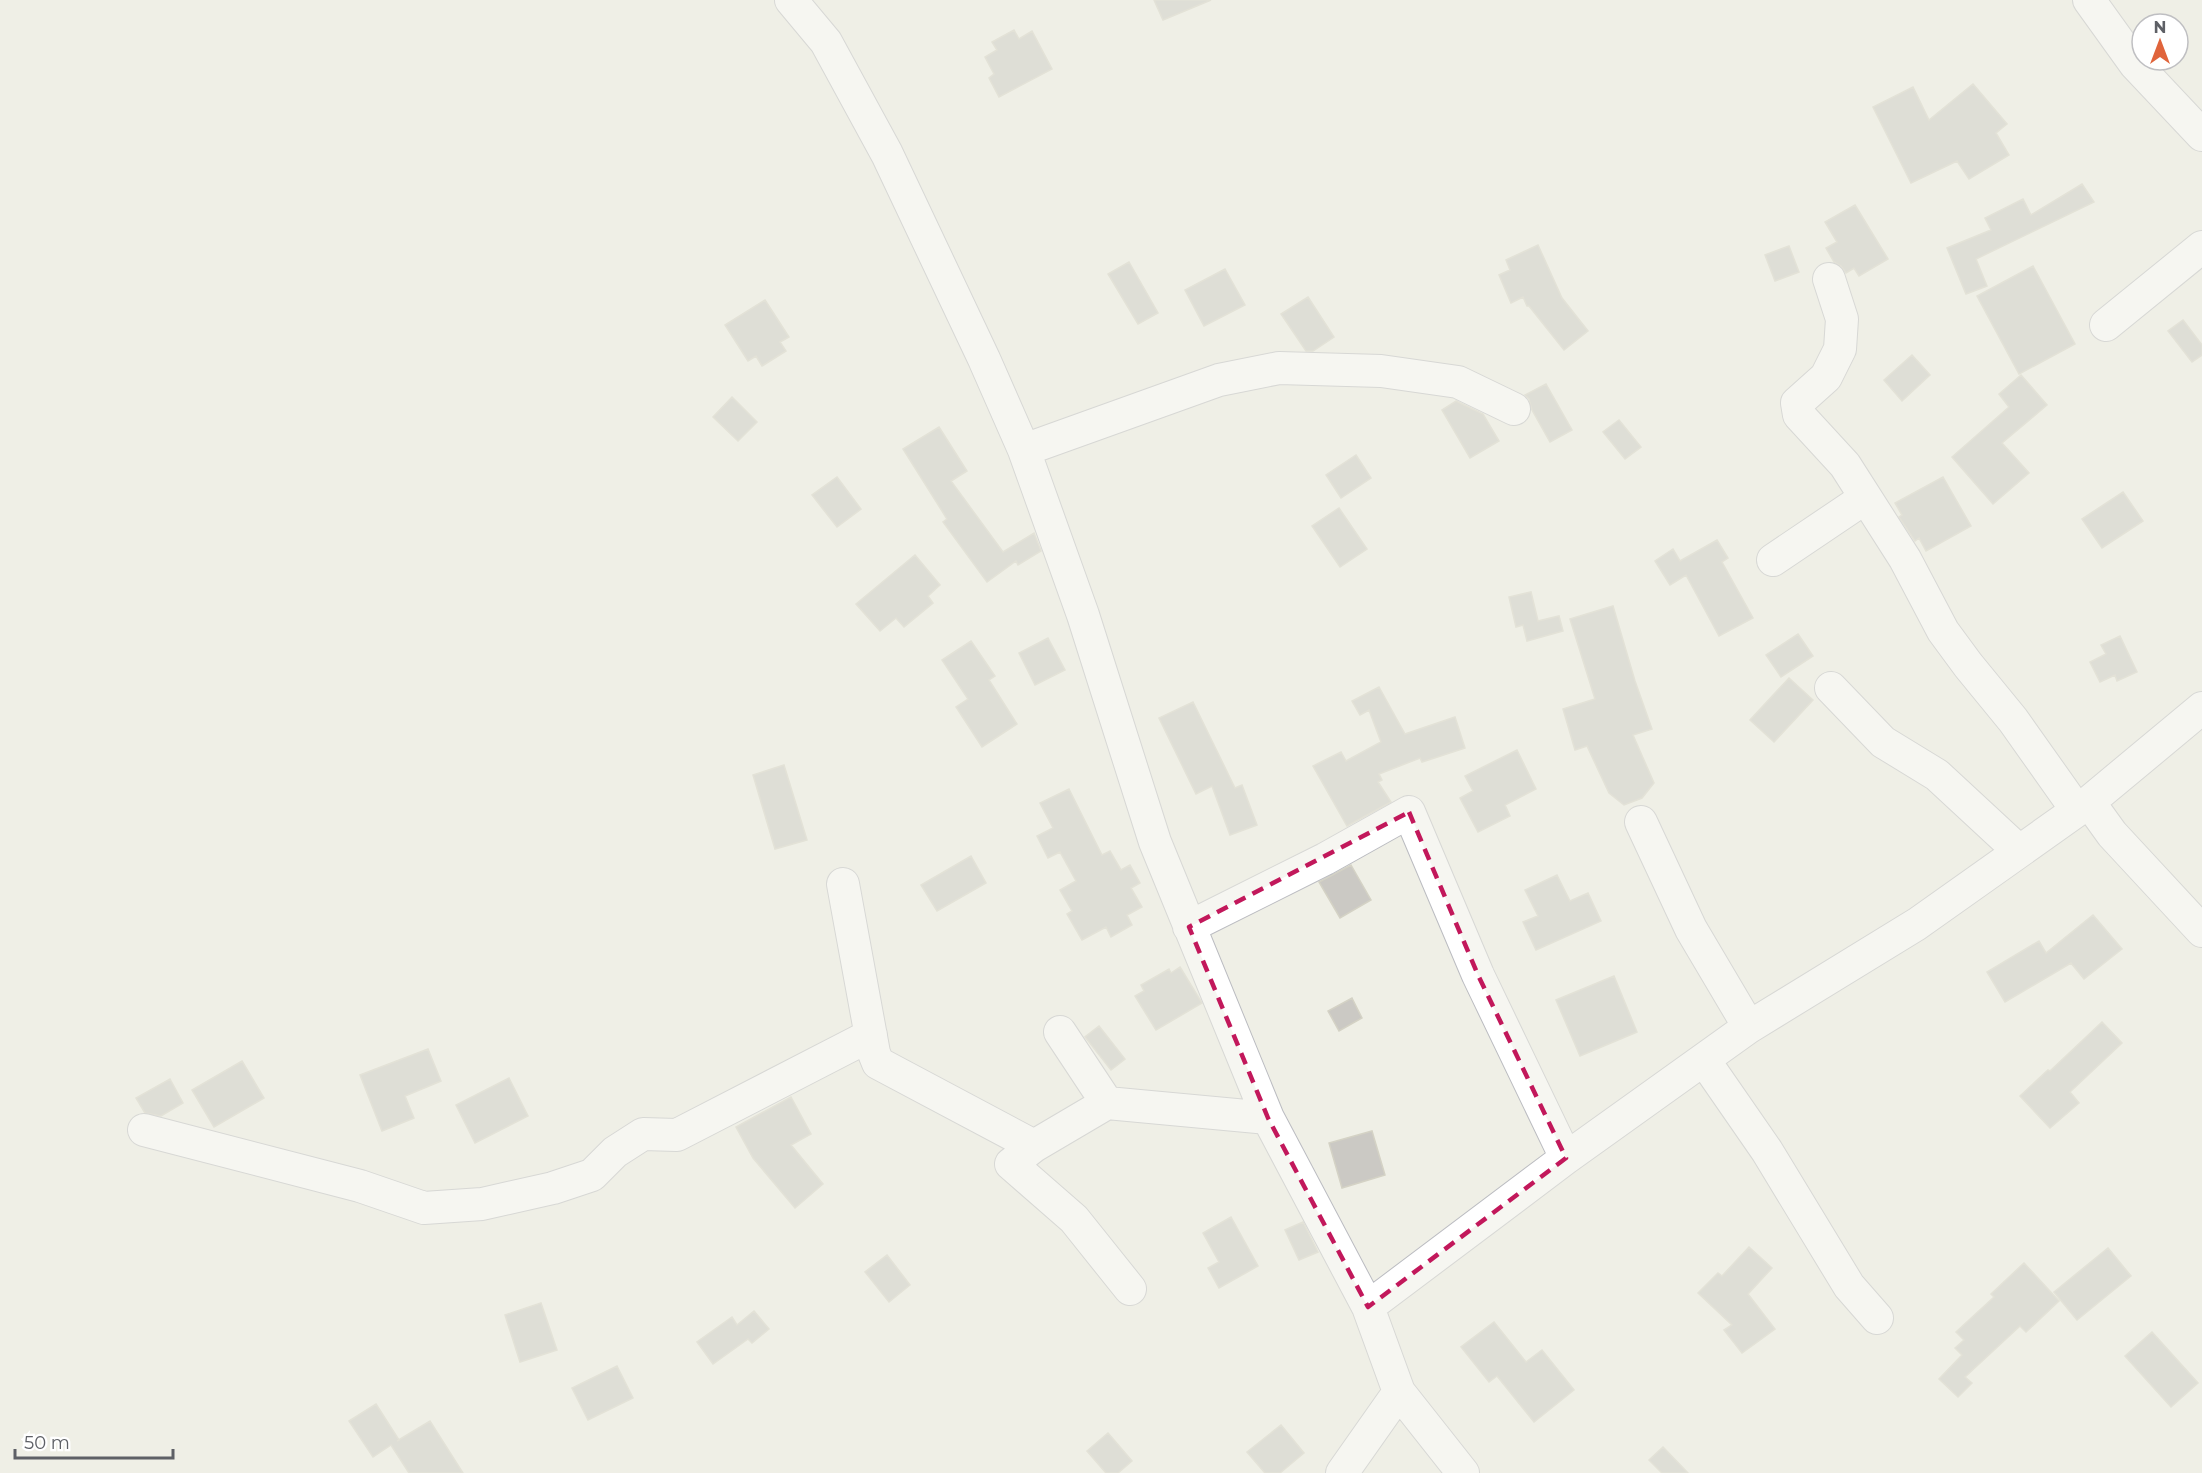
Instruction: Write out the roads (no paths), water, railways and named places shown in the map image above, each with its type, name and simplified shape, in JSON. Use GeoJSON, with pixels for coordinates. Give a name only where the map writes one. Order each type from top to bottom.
{"type":"FeatureCollection","features":[{"type":"Feature","properties":{"kind":"street"},"geometry":{"type":"LineString","coordinates":[[791,0],[826,42],[887,154],[984,359],[1024,450],[1083,615],[1155,842],[1268,1118],[1368,1307],[1400,1392],[1463,1473]]}},
{"type":"Feature","properties":{"kind":"street"},"geometry":{"type":"LineString","coordinates":[[2090,0],[2134,64],[2202,135]]}},
{"type":"Feature","properties":{"kind":"street"},"geometry":{"type":"LineString","coordinates":[[2106,325],[2202,247]]}},
{"type":"Feature","properties":{"kind":"street"},"geometry":{"type":"LineString","coordinates":[[1829,279],[1842,319],[1840,349],[1826,377],[1797,403],[1798,415],[1845,465],[1905,560],[1943,631],[1968,666],[2082,806],[2112,834],[2202,931]]}},
{"type":"Feature","properties":{"kind":"street"},"geometry":{"type":"LineString","coordinates":[[1024,450],[1219,380],[1279,368],[1381,370],[1458,382],[1514,409]]}},
{"type":"Feature","properties":{"kind":"street"},"geometry":{"type":"LineString","coordinates":[[1773,560],[1865,498]]}},
{"type":"Feature","properties":{"kind":"street"},"geometry":{"type":"LineString","coordinates":[[1832,688],[1883,742],[1937,775],[2019,851]]}},
{"type":"Feature","properties":{"kind":"street"},"geometry":{"type":"LineString","coordinates":[[1368,1307],[1566,1158],[1749,1027],[1917,924],[2082,806],[2202,708]]}},
{"type":"Feature","properties":{"kind":"street"},"geometry":{"type":"LineString","coordinates":[[1189,927],[1325,859],[1409,812],[1478,975],[1566,1158]]}},
{"type":"Feature","properties":{"kind":"street"},"geometry":{"type":"LineString","coordinates":[[1641,822],[1691,929],[1749,1027]]}},
{"type":"Feature","properties":{"kind":"street"},"geometry":{"type":"LineString","coordinates":[[843,884],[874,1053],[879,1063],[1034,1146]]}},
{"type":"Feature","properties":{"kind":"street"},"geometry":{"type":"LineString","coordinates":[[1060,1032],[1107,1103]]}},
{"type":"Feature","properties":{"kind":"street"},"geometry":{"type":"LineString","coordinates":[[144,1130],[360,1186],[424,1208],[482,1204],[553,1188],[592,1175],[615,1152],[643,1134],[677,1136],[872,1035]]}},
{"type":"Feature","properties":{"kind":"street"},"geometry":{"type":"LineString","coordinates":[[1704,1059],[1767,1151],[1849,1286],[1877,1318]]}},
{"type":"Feature","properties":{"kind":"street"},"geometry":{"type":"LineString","coordinates":[[1130,1289],[1074,1219],[1011,1164],[1034,1146],[1107,1103],[1268,1118]]}},
{"type":"Feature","properties":{"kind":"street"},"geometry":{"type":"LineString","coordinates":[[1342,1473],[1400,1392]]}}]}
